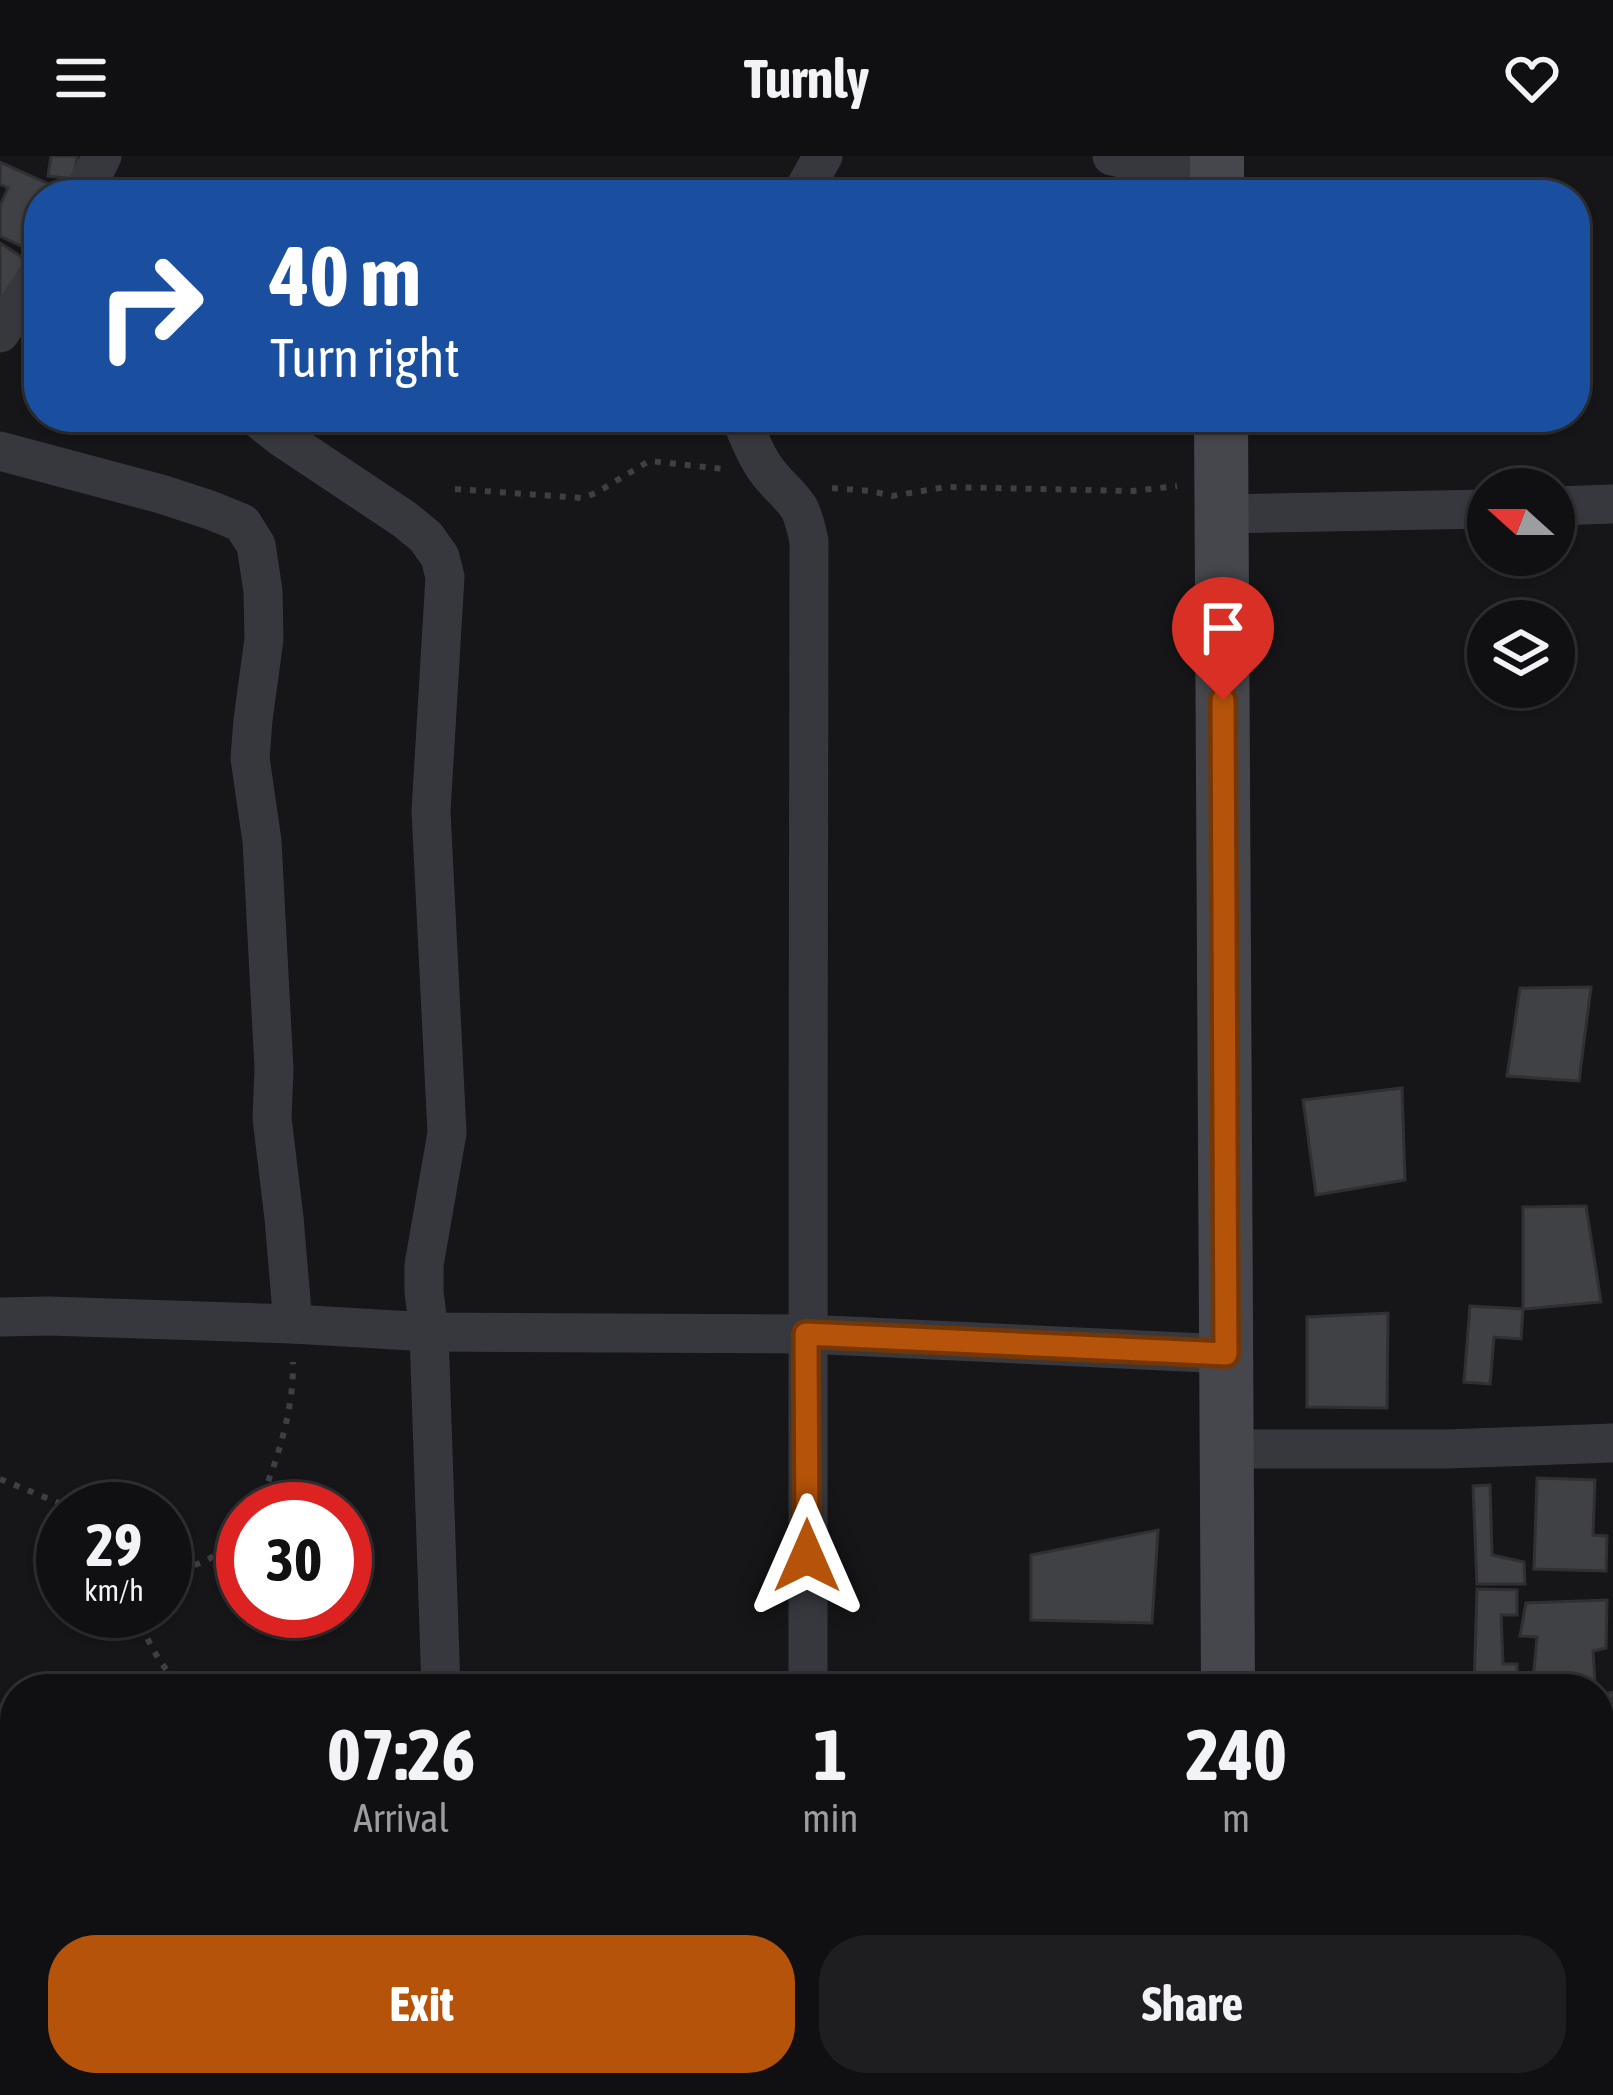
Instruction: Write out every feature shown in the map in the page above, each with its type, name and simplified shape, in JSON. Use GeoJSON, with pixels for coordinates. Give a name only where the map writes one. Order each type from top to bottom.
{"type":"FeatureCollection","features":[{"type":"Feature","properties":{"kind":"main road"},"geometry":{"type":"LineString","coordinates":[[1221,432],[1228,1674]]}},
{"type":"Feature","properties":{"kind":"street"},"geometry":{"type":"LineString","coordinates":[[1112,156],[1216,177]]}},
{"type":"Feature","properties":{"kind":"street"},"geometry":{"type":"LineString","coordinates":[[0,333],[24,300]]}},
{"type":"Feature","properties":{"kind":"street"},"geometry":{"type":"LineString","coordinates":[[275,432],[426,537],[440,557],[445,577],[431,811],[447,1133],[424,1265],[440,1674]]}},
{"type":"Feature","properties":{"kind":"street"},"geometry":{"type":"LineString","coordinates":[[749,432],[803,513],[808,541],[808,1674]]}},
{"type":"Feature","properties":{"kind":"street"},"geometry":{"type":"LineString","coordinates":[[0,452],[210,510],[242,523],[256,545],[264,639],[250,758],[262,841],[274,1070],[272,1118],[292,1324]]}},
{"type":"Feature","properties":{"kind":"street"},"geometry":{"type":"LineString","coordinates":[[1222,498],[1467,508]]}},
{"type":"Feature","properties":{"kind":"street"},"geometry":{"type":"LineString","coordinates":[[1575,505],[1613,503]]}},
{"type":"Feature","properties":{"kind":"street"},"geometry":{"type":"LineString","coordinates":[[0,1317],[429,1332],[806,1334],[1226,1354]]}},
{"type":"Feature","properties":{"kind":"street"},"geometry":{"type":"LineString","coordinates":[[1226,1449],[1613,1443]]}},
{"type":"Feature","properties":{"kind":"path"},"geometry":{"type":"LineString","coordinates":[[455,489],[582,498],[656,460],[783,487],[842,488],[892,496],[946,487],[1222,498]]}},
{"type":"Feature","properties":{"kind":"path"},"geometry":{"type":"LineString","coordinates":[[268,1482],[294,1378],[292,1324]]}},
{"type":"Feature","properties":{"kind":"path"},"geometry":{"type":"LineString","coordinates":[[0,1479],[36,1494]]}},
{"type":"Feature","properties":{"kind":"path"},"geometry":{"type":"LineString","coordinates":[[148,1638],[170,1674]]}},
{"type":"Feature","properties":{"kind":"building"},"geometry":{"type":"Polygon","coordinates":[[[51,156],[77,156],[74,179],[48,176],[51,156]]]}},
{"type":"Feature","properties":{"kind":"building"},"geometry":{"type":"Polygon","coordinates":[[[0,162],[40,180],[24,180],[24,247],[0,236],[0,206],[8,188],[0,184],[0,162]]]}},
{"type":"Feature","properties":{"kind":"building"},"geometry":{"type":"Polygon","coordinates":[[[0,243],[24,258],[24,274],[0,312],[0,243]]]}},
{"type":"Feature","properties":{"kind":"building"},"geometry":{"type":"Polygon","coordinates":[[[1591,987],[1579,1081],[1507,1076],[1520,988],[1591,987]]]}},
{"type":"Feature","properties":{"kind":"building"},"geometry":{"type":"Polygon","coordinates":[[[1402,1088],[1405,1180],[1316,1195],[1303,1100],[1402,1088]]]}},
{"type":"Feature","properties":{"kind":"building"},"geometry":{"type":"Polygon","coordinates":[[[1586,1206],[1601,1302],[1523,1309],[1523,1207],[1586,1206]]]}},
{"type":"Feature","properties":{"kind":"building"},"geometry":{"type":"Polygon","coordinates":[[[1470,1306],[1523,1309],[1521,1339],[1494,1337],[1490,1384],[1464,1382],[1470,1306]]]}},
{"type":"Feature","properties":{"kind":"building"},"geometry":{"type":"Polygon","coordinates":[[[1388,1313],[1387,1408],[1307,1407],[1307,1317],[1388,1313]]]}},
{"type":"Feature","properties":{"kind":"building"},"geometry":{"type":"Polygon","coordinates":[[[1537,1478],[1595,1480],[1593,1535],[1607,1536],[1606,1571],[1534,1569],[1537,1478]]]}},
{"type":"Feature","properties":{"kind":"building"},"geometry":{"type":"Polygon","coordinates":[[[1490,1485],[1492,1555],[1524,1562],[1525,1584],[1477,1584],[1473,1486],[1490,1485]]]}},
{"type":"Feature","properties":{"kind":"building"},"geometry":{"type":"Polygon","coordinates":[[[1158,1530],[1152,1623],[1031,1620],[1031,1555],[1158,1530]]]}},
{"type":"Feature","properties":{"kind":"building"},"geometry":{"type":"Polygon","coordinates":[[[1477,1589],[1517,1590],[1517,1615],[1501,1615],[1503,1664],[1517,1664],[1517,1674],[1474,1674],[1477,1589]]]}},
{"type":"Feature","properties":{"kind":"building"},"geometry":{"type":"Polygon","coordinates":[[[1607,1600],[1606,1648],[1593,1651],[1594,1674],[1534,1674],[1537,1637],[1520,1636],[1526,1603],[1607,1600]]]}},
{"type":"Feature","properties":{"kind":"route"},"geometry":{"type":"LineString","coordinates":[[807,1556],[806,1334],[1226,1354],[1223,700]]}}]}
